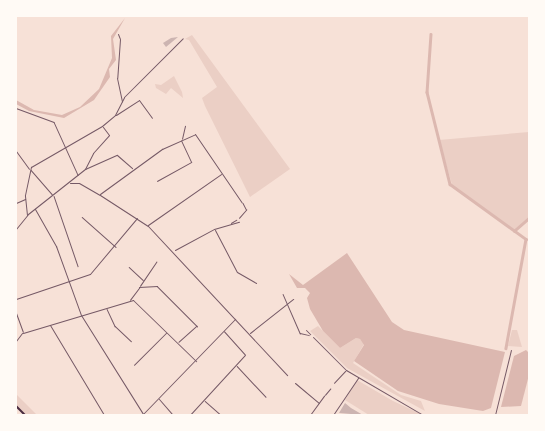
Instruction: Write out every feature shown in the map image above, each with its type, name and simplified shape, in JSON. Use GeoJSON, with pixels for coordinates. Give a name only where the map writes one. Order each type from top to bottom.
{"type":"FeatureCollection","features":[{"type":"Feature","properties":{"kind":"main road"},"geometry":{"type":"LineString","coordinates":[[16,406],[25,415]]}},
{"type":"Feature","properties":{"kind":"street"},"geometry":{"type":"LineString","coordinates":[[118,34],[120,39],[117,78],[122,102]]}},
{"type":"Feature","properties":{"kind":"street"},"geometry":{"type":"LineString","coordinates":[[115,115],[122,102],[165,53],[183,38]]}},
{"type":"Feature","properties":{"kind":"street"},"geometry":{"type":"LineString","coordinates":[[30,169],[102,126],[115,115],[139,100],[152,118]]}},
{"type":"Feature","properties":{"kind":"street"},"geometry":{"type":"LineString","coordinates":[[85,169],[93,153],[109,135],[102,126]]}},
{"type":"Feature","properties":{"kind":"street"},"geometry":{"type":"LineString","coordinates":[[100,194],[132,168],[195,134],[222,174],[226,174],[242,203]]}},
{"type":"Feature","properties":{"kind":"street"},"geometry":{"type":"LineString","coordinates":[[16,151],[30,169],[26,199],[27,215]]}},
{"type":"Feature","properties":{"kind":"street"},"geometry":{"type":"LineString","coordinates":[[16,229],[27,215],[54,196],[85,169],[117,155],[132,168]]}},
{"type":"Feature","properties":{"kind":"street"},"geometry":{"type":"LineString","coordinates":[[148,226],[222,174]]}},
{"type":"Feature","properties":{"kind":"street"},"geometry":{"type":"LineString","coordinates":[[70,183],[79,183],[100,194],[148,226],[175,251],[287,375]]}},
{"type":"Feature","properties":{"kind":"street"},"geometry":{"type":"LineString","coordinates":[[16,203],[26,199]]}},
{"type":"Feature","properties":{"kind":"street"},"geometry":{"type":"LineString","coordinates":[[35,209],[70,281],[81,315],[143,414],[196,361],[235,318]]}},
{"type":"Feature","properties":{"kind":"street"},"geometry":{"type":"LineString","coordinates":[[16,299],[90,274],[116,247],[138,218]]}},
{"type":"Feature","properties":{"kind":"street"},"geometry":{"type":"LineString","coordinates":[[175,251],[214,229],[239,222]]}},
{"type":"Feature","properties":{"kind":"street"},"geometry":{"type":"LineString","coordinates":[[214,229],[238,272],[256,284]]}},
{"type":"Feature","properties":{"kind":"street"},"geometry":{"type":"LineString","coordinates":[[250,333],[293,299]]}},
{"type":"Feature","properties":{"kind":"street"},"geometry":{"type":"LineString","coordinates":[[16,341],[23,333],[105,306],[130,300],[196,361]]}},
{"type":"Feature","properties":{"kind":"street"},"geometry":{"type":"LineString","coordinates":[[16,313],[23,333]]}},
{"type":"Feature","properties":{"kind":"street"},"geometry":{"type":"LineString","coordinates":[[50,325],[104,415]]}},
{"type":"Feature","properties":{"kind":"street"},"geometry":{"type":"LineString","coordinates":[[306,330],[310,334]]}},
{"type":"Feature","properties":{"kind":"street"},"geometry":{"type":"LineString","coordinates":[[313,337],[346,370],[423,415]]}},
{"type":"Feature","properties":{"kind":"street"},"geometry":{"type":"LineString","coordinates":[[495,415],[511,350]]}},
{"type":"Feature","properties":{"kind":"street"},"geometry":{"type":"LineString","coordinates":[[333,415],[358,378]]}},
{"type":"Feature","properties":{"kind":"street"},"geometry":{"type":"LineString","coordinates":[[295,383],[319,403]]}},
{"type":"Feature","properties":{"kind":"street"},"geometry":{"type":"LineString","coordinates":[[311,415],[324,396]]}},
{"type":"Feature","properties":{"kind":"street"},"geometry":{"type":"LineString","coordinates":[[159,399],[173,415]]}},
{"type":"Feature","properties":{"kind":"lane"},"geometry":{"type":"LineString","coordinates":[[16,108],[54,122],[63,148],[78,175]]}},
{"type":"Feature","properties":{"kind":"lane"},"geometry":{"type":"LineString","coordinates":[[157,181],[191,162],[181,141],[185,126]]}},
{"type":"Feature","properties":{"kind":"lane"},"geometry":{"type":"LineString","coordinates":[[30,169],[54,196],[78,266]]}},
{"type":"Feature","properties":{"kind":"lane"},"geometry":{"type":"LineString","coordinates":[[239,218],[246,210],[242,203]]}},
{"type":"Feature","properties":{"kind":"lane"},"geometry":{"type":"LineString","coordinates":[[82,218],[116,247]]}},
{"type":"Feature","properties":{"kind":"lane"},"geometry":{"type":"LineString","coordinates":[[231,223],[236,220]]}},
{"type":"Feature","properties":{"kind":"lane"},"geometry":{"type":"LineString","coordinates":[[130,300],[156,262]]}},
{"type":"Feature","properties":{"kind":"lane"},"geometry":{"type":"LineString","coordinates":[[129,267],[144,281]]}},
{"type":"Feature","properties":{"kind":"lane"},"geometry":{"type":"LineString","coordinates":[[139,287],[157,286],[197,326],[178,343]]}},
{"type":"Feature","properties":{"kind":"lane"},"geometry":{"type":"LineString","coordinates":[[283,294],[289,303],[300,333],[303,336],[310,334]]}},
{"type":"Feature","properties":{"kind":"lane"},"geometry":{"type":"LineString","coordinates":[[105,306],[115,326],[131,341]]}},
{"type":"Feature","properties":{"kind":"lane"},"geometry":{"type":"LineString","coordinates":[[190,415],[237,366],[244,352],[223,330]]}},
{"type":"Feature","properties":{"kind":"lane"},"geometry":{"type":"LineString","coordinates":[[134,365],[167,333]]}},
{"type":"Feature","properties":{"kind":"lane"},"geometry":{"type":"LineString","coordinates":[[237,366],[266,397]]}},
{"type":"Feature","properties":{"kind":"lane"},"geometry":{"type":"LineString","coordinates":[[334,383],[346,370]]}},
{"type":"Feature","properties":{"kind":"lane"},"geometry":{"type":"LineString","coordinates":[[324,396],[330,389]]}},
{"type":"Feature","properties":{"kind":"lane"},"geometry":{"type":"LineString","coordinates":[[204,400],[221,415]]}},
{"type":"Feature","properties":{"kind":"shaded area"},"geometry":{"type":"Polygon","coordinates":[[[125,18],[113,39],[116,60],[109,69],[110,77],[94,100],[64,118],[29,111],[16,104],[16,100],[34,110],[62,115],[80,107],[99,89],[112,58],[111,36],[125,18]]]}},
{"type":"Feature","properties":{"kind":"shaded area"},"geometry":{"type":"Polygon","coordinates":[[[192,35],[290,169],[250,197],[202,98],[217,87],[189,40],[185,39],[192,35]]]}},
{"type":"Feature","properties":{"kind":"shaded area"},"geometry":{"type":"Polygon","coordinates":[[[174,76],[182,92],[183,98],[171,88],[166,94],[156,88],[155,84],[161,85],[174,76]]]}},
{"type":"Feature","properties":{"kind":"shaded area"},"geometry":{"type":"Polygon","coordinates":[[[529,132],[529,218],[514,231],[453,188],[439,140],[529,132]]]}},
{"type":"Feature","properties":{"kind":"shaded area"},"geometry":{"type":"Polygon","coordinates":[[[347,253],[392,322],[404,330],[505,352],[491,408],[483,411],[439,404],[398,391],[354,361],[364,345],[360,339],[356,338],[340,348],[323,331],[310,309],[307,298],[310,293],[305,288],[297,288],[289,274],[303,285],[347,253]]]}},
{"type":"Feature","properties":{"kind":"shaded area"},"geometry":{"type":"Polygon","coordinates":[[[318,326],[340,348],[356,338],[360,339],[364,344],[353,363],[401,395],[421,401],[425,411],[347,368],[310,331],[318,326]]]}},
{"type":"Feature","properties":{"kind":"shaded area"},"geometry":{"type":"Polygon","coordinates":[[[512,330],[517,330],[522,347],[508,346],[512,330]]]}},
{"type":"Feature","properties":{"kind":"shaded area"},"geometry":{"type":"Polygon","coordinates":[[[526,350],[529,353],[529,375],[521,406],[501,407],[514,356],[526,350]]]}},
{"type":"Feature","properties":{"kind":"shaded area"},"geometry":{"type":"Polygon","coordinates":[[[357,380],[393,401],[421,414],[369,415],[345,400],[357,380]]]}},
{"type":"Feature","properties":{"kind":"shaded area"},"geometry":{"type":"Polygon","coordinates":[[[16,394],[37,415],[25,415],[16,406],[16,394]]]}},
{"type":"Feature","properties":{"kind":"building"},"geometry":{"type":"Polygon","coordinates":[[[178,37],[166,47],[163,43],[171,38],[178,37]]]}},
{"type":"Feature","properties":{"kind":"building"},"geometry":{"type":"Polygon","coordinates":[[[345,403],[351,408],[363,415],[339,413],[345,403]]]}},
{"type":"Feature","properties":{"kind":"waterway"},"geometry":{"type":"LineString","coordinates":[[431,34],[427,92],[450,184],[526,239],[506,348]]}},
{"type":"Feature","properties":{"kind":"waterway"},"geometry":{"type":"LineString","coordinates":[[514,231],[529,218]]}}]}
